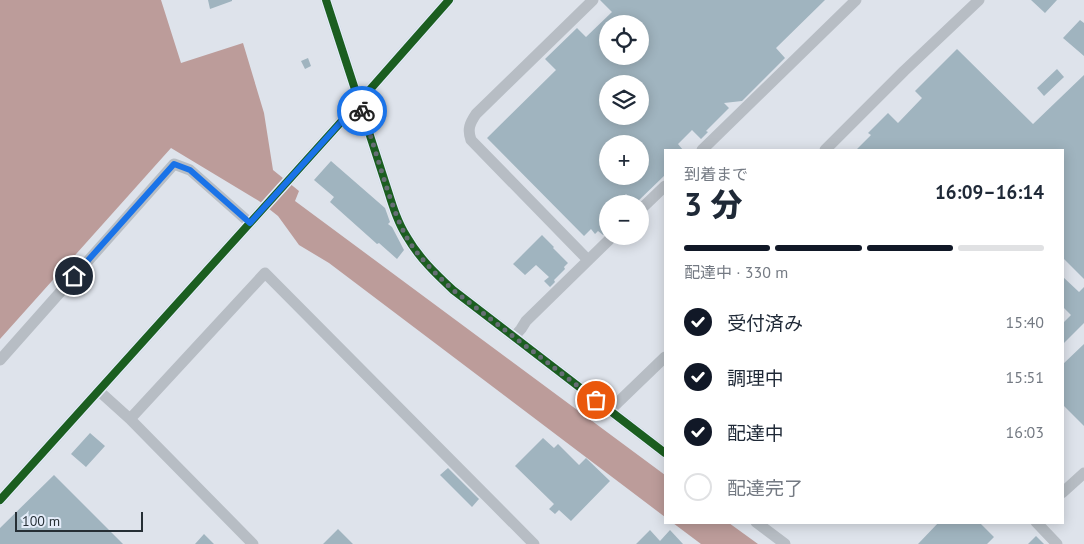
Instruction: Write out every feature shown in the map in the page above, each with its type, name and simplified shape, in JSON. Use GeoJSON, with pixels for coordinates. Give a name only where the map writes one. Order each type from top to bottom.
{"type":"FeatureCollection","features":[{"type":"Feature","properties":{"kind":"street"},"geometry":{"type":"LineString","coordinates":[[326,0],[388,191],[407,237],[420,256],[436,275],[453,290],[664,452]]}},
{"type":"Feature","properties":{"kind":"street"},"geometry":{"type":"LineString","coordinates":[[0,500],[449,0]]}},
{"type":"Feature","properties":{"kind":"street"},"geometry":{"type":"LineString","coordinates":[[588,260],[471,140],[468,129],[476,114],[593,0]]}},
{"type":"Feature","properties":{"kind":"street"},"geometry":{"type":"LineString","coordinates":[[703,149],[856,0]]}},
{"type":"Feature","properties":{"kind":"street"},"geometry":{"type":"LineString","coordinates":[[826,149],[979,0]]}},
{"type":"Feature","properties":{"kind":"street"},"geometry":{"type":"LineString","coordinates":[[0,360],[174,164],[190,170],[250,223]]}},
{"type":"Feature","properties":{"kind":"street"},"geometry":{"type":"LineString","coordinates":[[649,201],[664,187]]}},
{"type":"Feature","properties":{"kind":"street"},"geometry":{"type":"LineString","coordinates":[[514,337],[526,321],[604,245]]}},
{"type":"Feature","properties":{"kind":"street"},"geometry":{"type":"LineString","coordinates":[[130,419],[265,273],[534,544]]}},
{"type":"Feature","properties":{"kind":"street"},"geometry":{"type":"LineString","coordinates":[[609,411],[664,358]]}},
{"type":"Feature","properties":{"kind":"street"},"geometry":{"type":"LineString","coordinates":[[99,390],[130,419],[252,544]]}},
{"type":"Feature","properties":{"kind":"street"},"geometry":{"type":"LineString","coordinates":[[1064,490],[1084,473]]}},
{"type":"Feature","properties":{"kind":"street"},"geometry":{"type":"LineString","coordinates":[[759,524],[785,544]]}},
{"type":"Feature","properties":{"kind":"street"},"geometry":{"type":"LineString","coordinates":[[1038,524],[1056,544]]}},
{"type":"Feature","properties":{"kind":"shaded area"},"geometry":{"type":"Polygon","coordinates":[[[0,0],[161,0],[181,63],[243,43],[264,113],[273,170],[299,191],[295,201],[664,474],[664,516],[329,263],[299,245],[278,216],[259,201],[171,148],[0,339],[0,0]]]}},
{"type":"Feature","properties":{"kind":"shaded area"},"geometry":{"type":"Polygon","coordinates":[[[674,524],[730,524],[758,544],[701,544],[674,524]]]}},
{"type":"Feature","properties":{"kind":"building"},"geometry":{"type":"Polygon","coordinates":[[[208,0],[232,0],[232,1],[210,9],[208,0]]]}},
{"type":"Feature","properties":{"kind":"building"},"geometry":{"type":"Polygon","coordinates":[[[600,0],[825,0],[776,48],[785,58],[742,101],[724,103],[729,108],[706,131],[708,132],[701,139],[692,130],[678,144],[682,149],[664,149],[664,176],[644,195],[599,195],[599,232],[595,234],[591,229],[584,236],[487,138],[556,70],[545,59],[577,28],[586,37],[599,24],[599,65],[649,65],[649,15],[609,15],[612,12],[600,0]]]}},
{"type":"Feature","properties":{"kind":"building"},"geometry":{"type":"Polygon","coordinates":[[[1031,0],[1057,0],[1045,13],[1031,0]]]}},
{"type":"Feature","properties":{"kind":"building"},"geometry":{"type":"Polygon","coordinates":[[[1080,20],[1084,23],[1084,56],[1063,38],[1080,20]]]}},
{"type":"Feature","properties":{"kind":"building"},"geometry":{"type":"Polygon","coordinates":[[[957,49],[1033,124],[1084,75],[1084,279],[1064,259],[1064,149],[857,149],[871,135],[868,133],[888,113],[898,123],[922,98],[915,91],[957,49]]]}},
{"type":"Feature","properties":{"kind":"building"},"geometry":{"type":"Polygon","coordinates":[[[308,58],[311,66],[305,69],[301,61],[308,58]]]}},
{"type":"Feature","properties":{"kind":"building"},"geometry":{"type":"Polygon","coordinates":[[[1057,69],[1064,77],[1044,96],[1037,88],[1057,69]]]}},
{"type":"Feature","properties":{"kind":"building"},"geometry":{"type":"Polygon","coordinates":[[[331,161],[385,208],[390,222],[388,224],[392,227],[404,250],[397,259],[379,243],[377,244],[330,202],[334,197],[314,180],[331,161]]]}},
{"type":"Feature","properties":{"kind":"building"},"geometry":{"type":"Polygon","coordinates":[[[542,235],[568,263],[550,287],[544,281],[549,277],[536,265],[525,275],[513,264],[542,235]]]}},
{"type":"Feature","properties":{"kind":"building"},"geometry":{"type":"Polygon","coordinates":[[[1064,278],[1079,292],[1084,287],[1084,323],[1064,343],[1064,322],[1071,315],[1064,308],[1064,278]]]}},
{"type":"Feature","properties":{"kind":"building"},"geometry":{"type":"Polygon","coordinates":[[[1084,344],[1084,426],[1064,406],[1064,363],[1084,344]]]}},
{"type":"Feature","properties":{"kind":"building"},"geometry":{"type":"Polygon","coordinates":[[[90,433],[105,446],[86,467],[71,454],[90,433]]]}},
{"type":"Feature","properties":{"kind":"building"},"geometry":{"type":"Polygon","coordinates":[[[543,438],[554,448],[558,444],[579,465],[586,458],[610,481],[571,521],[559,510],[555,514],[549,509],[554,504],[515,466],[543,438]]]}},
{"type":"Feature","properties":{"kind":"building"},"geometry":{"type":"Polygon","coordinates":[[[448,468],[479,499],[472,507],[440,475],[448,468]]]}},
{"type":"Feature","properties":{"kind":"building"},"geometry":{"type":"Polygon","coordinates":[[[54,475],[123,544],[0,544],[0,528],[54,475]]]}},
{"type":"Feature","properties":{"kind":"building"},"geometry":{"type":"Polygon","coordinates":[[[937,524],[981,524],[994,537],[987,544],[918,544],[937,524]]]}},
{"type":"Feature","properties":{"kind":"building"},"geometry":{"type":"Polygon","coordinates":[[[338,529],[353,544],[323,544],[338,529]]]}},
{"type":"Feature","properties":{"kind":"building"},"geometry":{"type":"Polygon","coordinates":[[[650,530],[660,541],[670,530],[683,544],[636,544],[650,530]]]}},
{"type":"Feature","properties":{"kind":"building"},"geometry":{"type":"Polygon","coordinates":[[[204,534],[214,544],[195,544],[204,534]]]}},
{"type":"Feature","properties":{"kind":"building"},"geometry":{"type":"Polygon","coordinates":[[[1036,536],[1044,544],[1028,544],[1036,536]]]}},
{"type":"Feature","properties":{"kind":"cycle path"},"geometry":{"type":"LineString","coordinates":[[326,0],[398,221],[422,259],[453,290],[664,452]]}},
{"type":"Feature","properties":{"kind":"cycle path"},"geometry":{"type":"LineString","coordinates":[[0,500],[449,0]]}},
{"type":"Feature","properties":{"kind":"way so far"},"geometry":{"type":"LineString","coordinates":[[362,111],[398,218],[407,237],[420,256],[436,275],[453,290],[596,400]]}},
{"type":"Feature","properties":{"kind":"route"},"geometry":{"type":"LineString","coordinates":[[74,276],[174,164],[190,170],[250,223],[359,102],[362,111]]}}]}
